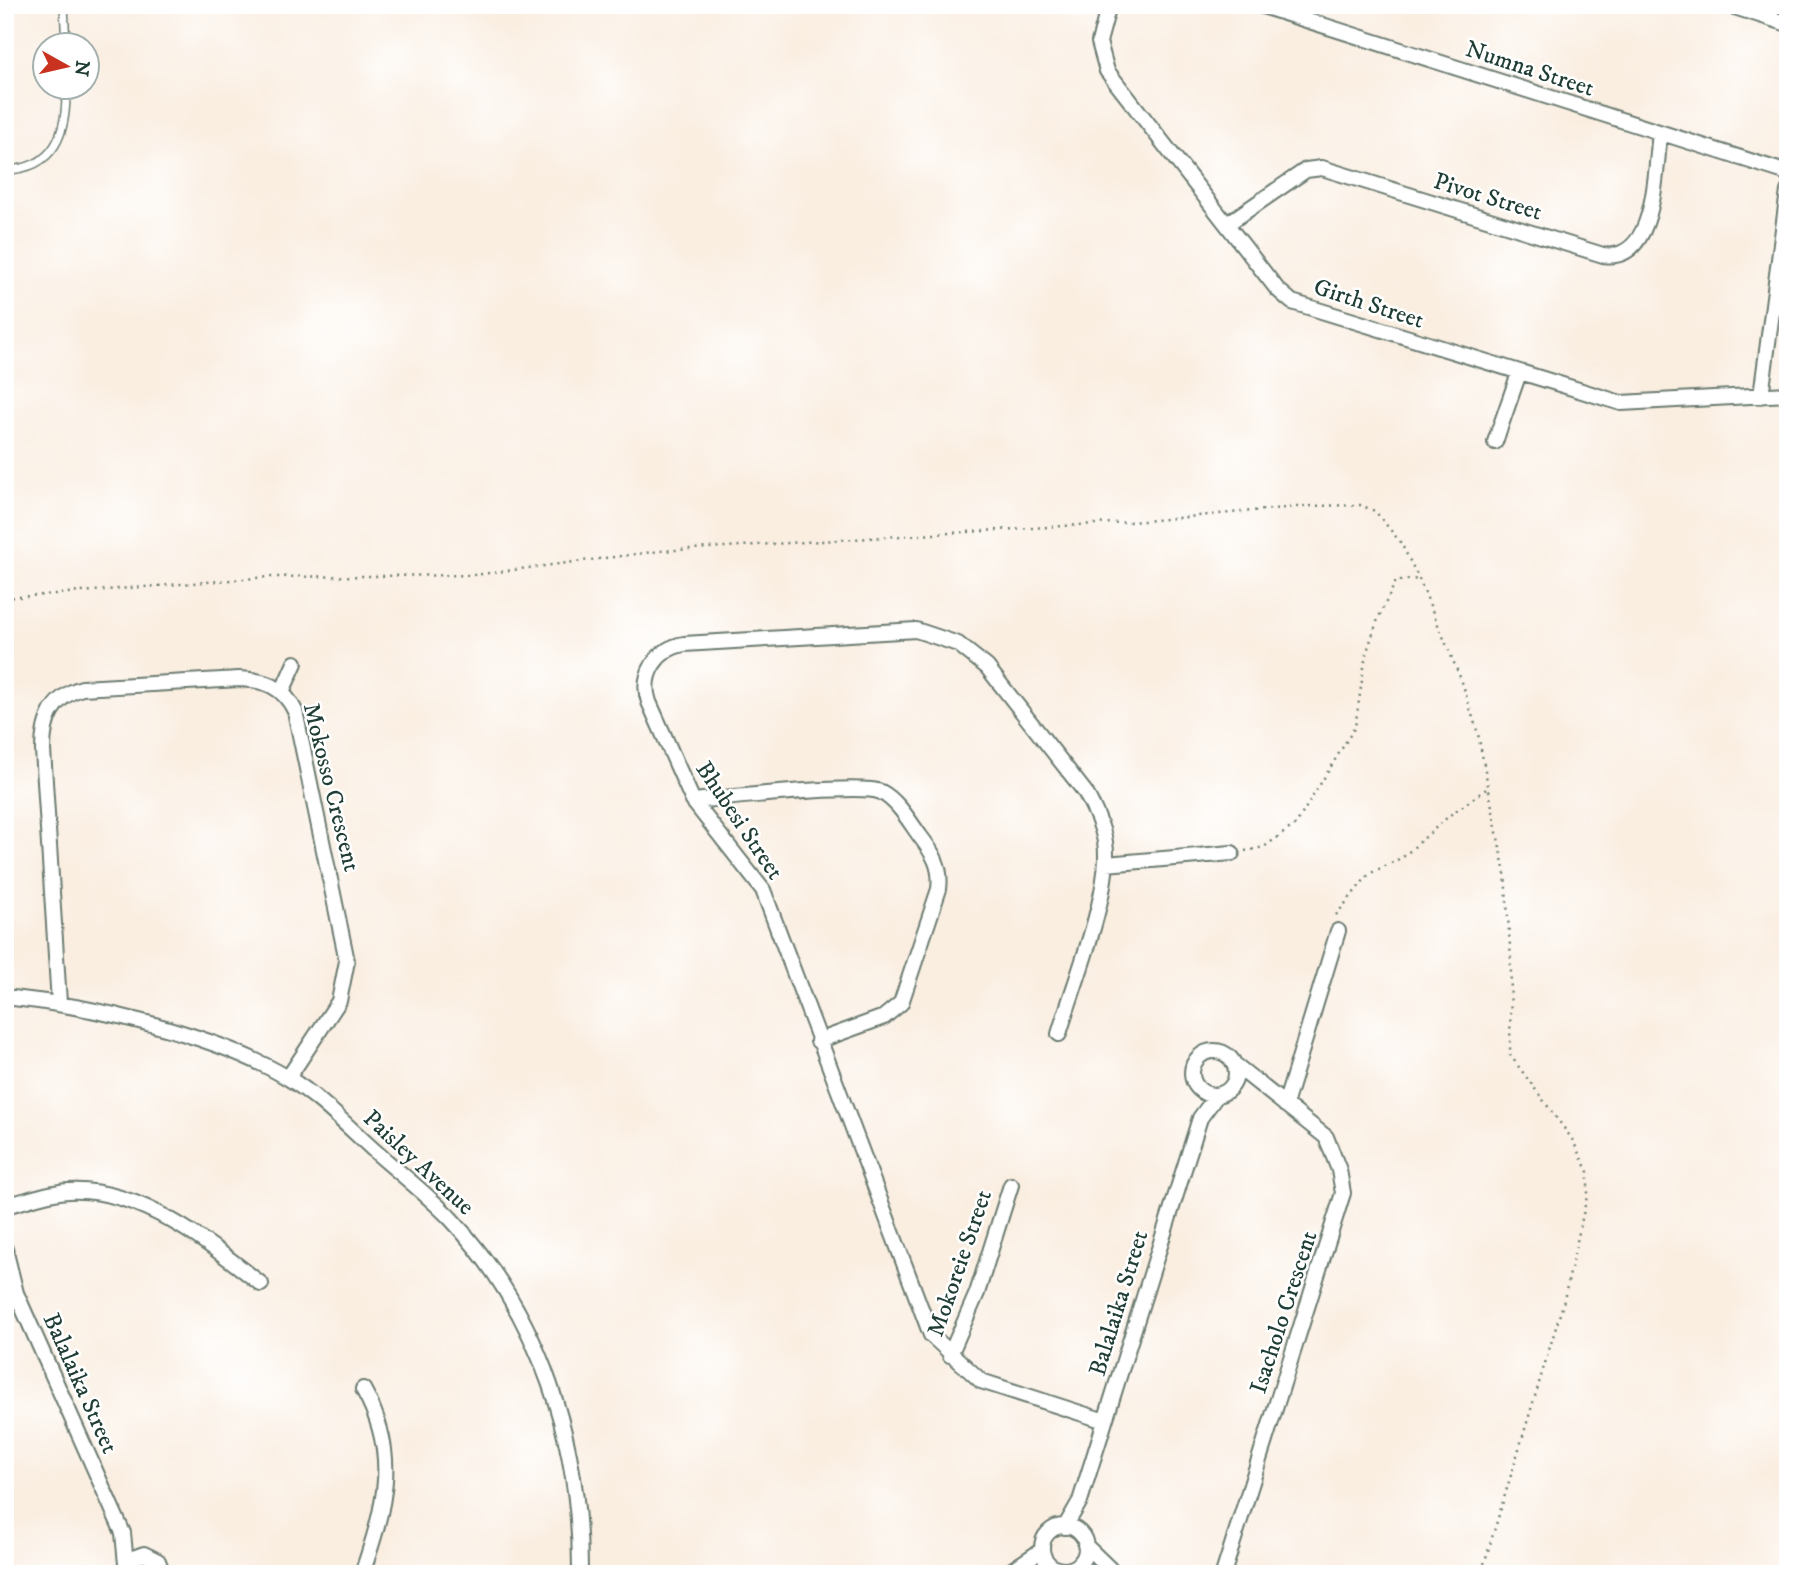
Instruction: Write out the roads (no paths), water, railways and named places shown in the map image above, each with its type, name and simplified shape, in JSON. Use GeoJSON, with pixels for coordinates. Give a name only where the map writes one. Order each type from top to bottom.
{"type":"FeatureCollection","features":[{"type":"Feature","properties":{"kind":"street","name":"Girth Street"},"geometry":{"type":"LineString","coordinates":[[1109,5],[1099,42],[1107,71],[1277,289],[1292,302],[1621,404],[1788,394]]}},
{"type":"Feature","properties":{"kind":"street","name":"Numna Street"},"geometry":{"type":"LineString","coordinates":[[1259,5],[1788,173]]}},
{"type":"Feature","properties":{"kind":"street"},"geometry":{"type":"LineString","coordinates":[[1728,5],[1788,24]]}},
{"type":"Feature","properties":{"kind":"street","name":"Pivot Street"},"geometry":{"type":"LineString","coordinates":[[1227,225],[1306,170],[1322,168],[1603,256],[1618,255],[1632,248],[1645,231],[1660,133]]}},
{"type":"Feature","properties":{"kind":"street"},"geometry":{"type":"LineString","coordinates":[[1761,396],[1788,191]]}},
{"type":"Feature","properties":{"kind":"street"},"geometry":{"type":"LineString","coordinates":[[1495,442],[1519,373]]}},
{"type":"Feature","properties":{"kind":"street","name":"Bhubesi Street"},"geometry":{"type":"LineString","coordinates":[[1059,1034],[1104,887],[1106,864],[1101,827],[1085,792],[998,680],[958,644],[916,630],[699,643],[677,645],[665,652],[649,673],[646,691],[683,783],[694,801],[758,881],[923,1321],[931,1335],[981,1381],[1105,1421]]}},
{"type":"Feature","properties":{"kind":"street"},"geometry":{"type":"LineString","coordinates":[[282,692],[295,663]]}},
{"type":"Feature","properties":{"kind":"street","name":"Mokosso Crescent"},"geometry":{"type":"LineString","coordinates":[[60,1003],[43,750],[44,723],[51,709],[70,692],[102,686],[239,679],[262,681],[282,692],[292,705],[298,723],[347,967],[339,1001],[288,1079]]}},
{"type":"Feature","properties":{"kind":"street"},"geometry":{"type":"LineString","coordinates":[[694,801],[877,790],[899,808],[936,859],[940,870],[939,889],[901,1003],[884,1017],[818,1041]]}},
{"type":"Feature","properties":{"kind":"street"},"geometry":{"type":"LineString","coordinates":[[1106,864],[1232,853]]}},
{"type":"Feature","properties":{"kind":"street"},"geometry":{"type":"LineString","coordinates":[[1285,1105],[1338,931]]}},
{"type":"Feature","properties":{"kind":"street","name":"Paisley Avenue"},"geometry":{"type":"LineString","coordinates":[[5,997],[60,1003],[189,1037],[288,1079],[331,1112],[452,1220],[493,1272],[530,1335],[552,1385],[566,1432],[573,1475],[580,1574]]}},
{"type":"Feature","properties":{"kind":"street"},"geometry":{"type":"LineString","coordinates":[[1221,1052],[1233,1063],[1236,1074],[1228,1090],[1217,1095],[1206,1094],[1198,1088],[1192,1076],[1193,1067],[1203,1054],[1221,1052]]}},
{"type":"Feature","properties":{"kind":"street","name":"Isacholo Crescent"},"geometry":{"type":"LineString","coordinates":[[1223,1574],[1342,1200],[1343,1186],[1330,1143],[1320,1130],[1265,1091],[1233,1063]]}},
{"type":"Feature","properties":{"kind":"street","name":"Isacholo Crescent"},"geometry":{"type":"LineString","coordinates":[[1233,1084],[1265,1091]]}},
{"type":"Feature","properties":{"kind":"street","name":"Balalaika Street"},"geometry":{"type":"LineString","coordinates":[[1198,1088],[1200,1118]]}},
{"type":"Feature","properties":{"kind":"street","name":"Balalaika Street"},"geometry":{"type":"LineString","coordinates":[[1076,1535],[1080,1501],[1200,1118],[1217,1095]]}},
{"type":"Feature","properties":{"kind":"street","name":"Mokoreie Street"},"geometry":{"type":"LineString","coordinates":[[950,1355],[977,1293],[1011,1185]]}},
{"type":"Feature","properties":{"kind":"street"},"geometry":{"type":"LineString","coordinates":[[5,1206],[68,1191],[96,1192],[196,1232],[261,1284]]}},
{"type":"Feature","properties":{"kind":"street","name":"Balalaika Street"},"geometry":{"type":"LineString","coordinates":[[5,1250],[11,1295],[123,1533],[125,1569]]}},
{"type":"Feature","properties":{"kind":"street"},"geometry":{"type":"LineString","coordinates":[[362,1574],[382,1510],[386,1458],[380,1421],[363,1389]]}},
{"type":"Feature","properties":{"kind":"street","name":"Balalaika Street"},"geometry":{"type":"LineString","coordinates":[[123,1533],[165,1571]]}},
{"type":"Feature","properties":{"kind":"street"},"geometry":{"type":"LineString","coordinates":[[1006,1574],[1042,1550],[1048,1533],[1076,1535],[1112,1572]]}},
{"type":"Feature","properties":{"kind":"street"},"geometry":{"type":"LineString","coordinates":[[1076,1535],[1079,1564]]}},
{"type":"Feature","properties":{"kind":"street"},"geometry":{"type":"LineString","coordinates":[[1042,1550],[1045,1560],[1052,1567]]}},
{"type":"Feature","properties":{"kind":"street"},"geometry":{"type":"LineString","coordinates":[[125,1569],[135,1555],[148,1554]]}},
{"type":"Feature","properties":{"kind":"street"},"geometry":{"type":"LineString","coordinates":[[1020,1567],[1066,1570],[1079,1564],[1112,1572]]}},
{"type":"Feature","properties":{"kind":"lane"},"geometry":{"type":"LineString","coordinates":[[64,5],[65,32]]}},
{"type":"Feature","properties":{"kind":"lane"},"geometry":{"type":"LineString","coordinates":[[5,170],[43,162],[50,154],[64,118],[65,102]]}}]}
